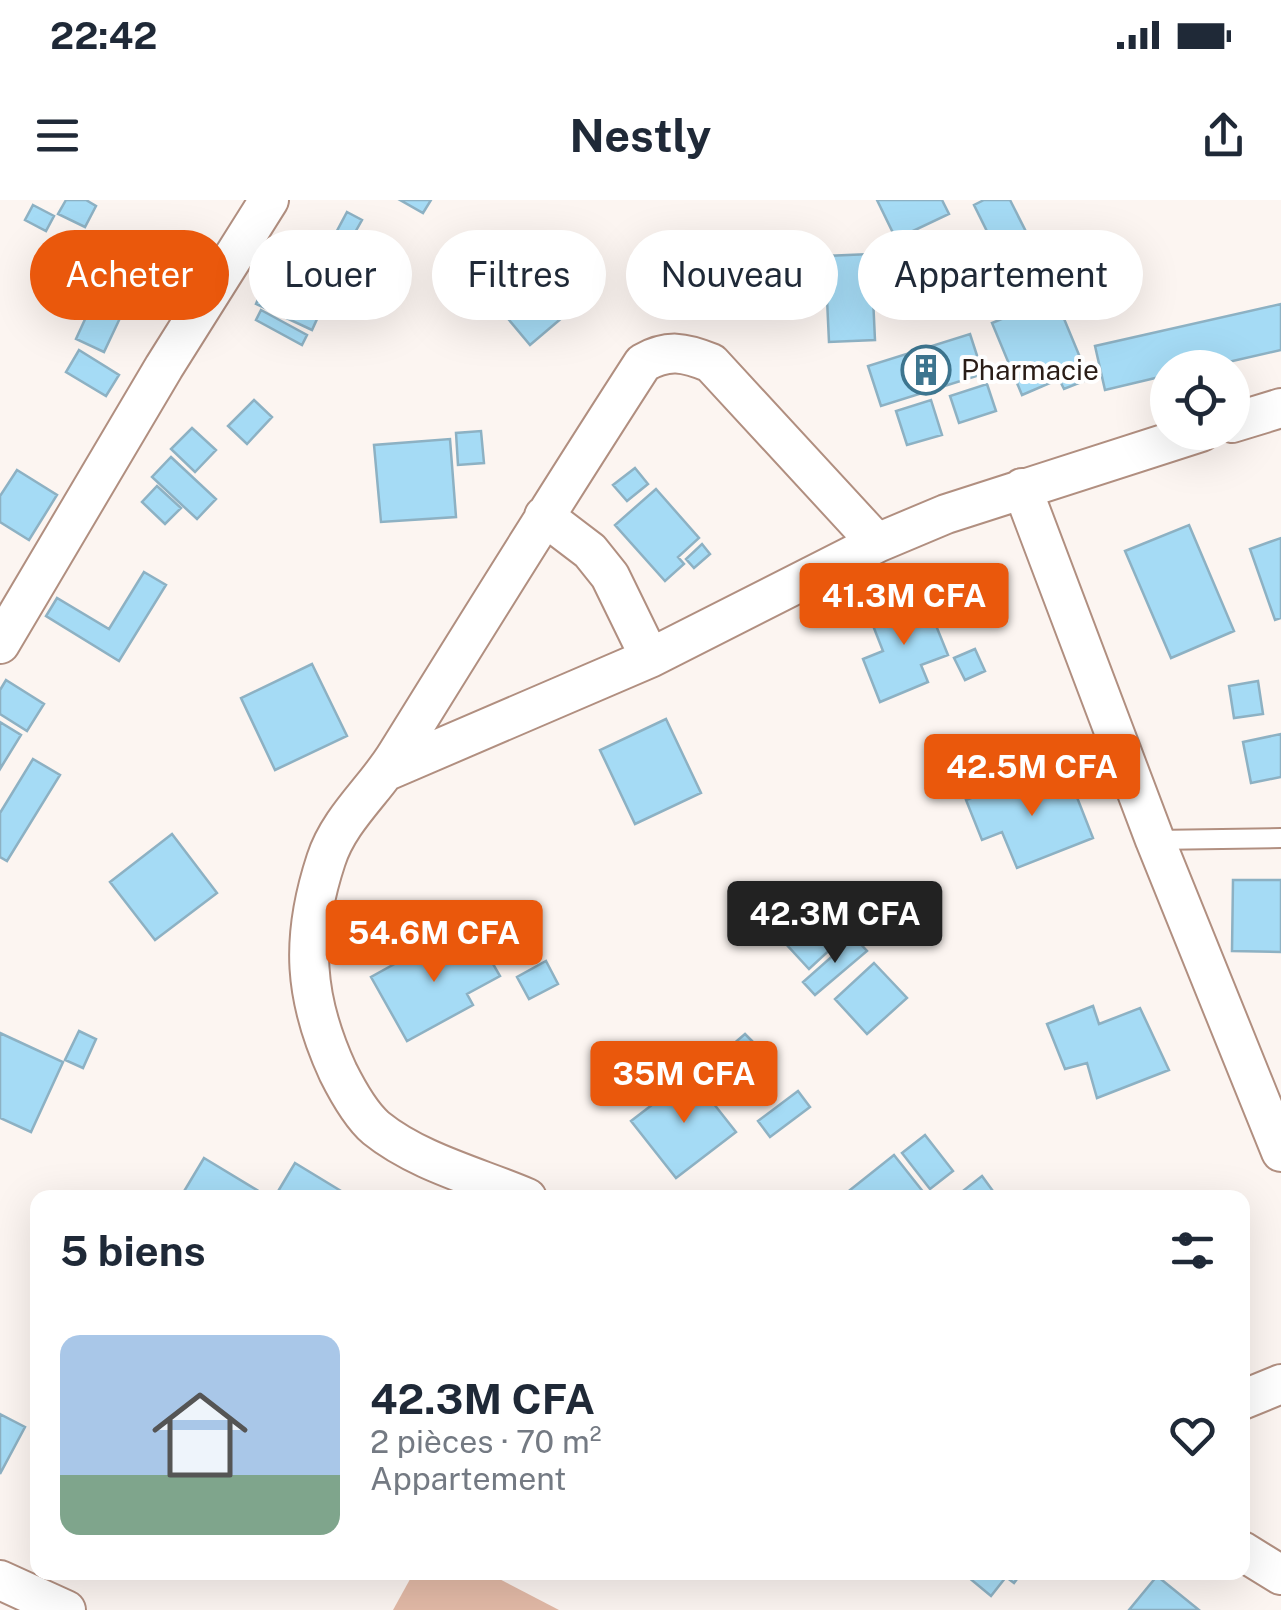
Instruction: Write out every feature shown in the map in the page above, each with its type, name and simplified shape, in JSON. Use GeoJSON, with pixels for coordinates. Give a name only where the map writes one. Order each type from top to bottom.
{"type":"FeatureCollection","features":[{"type":"Feature","properties":{"kind":"street"},"geometry":{"type":"LineString","coordinates":[[0,644],[269,200]]}},
{"type":"Feature","properties":{"kind":"street"},"geometry":{"type":"LineString","coordinates":[[508,1190],[413,1151],[374,1126],[344,1086],[311,1000],[308,949],[326,857],[353,810],[386,771],[643,364],[658,354],[676,351],[711,363],[877,543]]}},
{"type":"Feature","properties":{"kind":"street"},"geometry":{"type":"LineString","coordinates":[[1250,417],[1281,408]]}},
{"type":"Feature","properties":{"kind":"street"},"geometry":{"type":"LineString","coordinates":[[386,771],[650,658],[877,543],[946,514],[1150,448]]}},
{"type":"Feature","properties":{"kind":"street"},"geometry":{"type":"LineString","coordinates":[[1022,488],[1156,840],[1281,1152]]}},
{"type":"Feature","properties":{"kind":"street"},"geometry":{"type":"LineString","coordinates":[[544,516],[590,551],[610,576],[650,658]]}},
{"type":"Feature","properties":{"kind":"street"},"geometry":{"type":"LineString","coordinates":[[1250,1397],[1281,1384]]}},
{"type":"Feature","properties":{"kind":"street"},"geometry":{"type":"LineString","coordinates":[[1250,1556],[1281,1575]]}},
{"type":"Feature","properties":{"kind":"street"},"geometry":{"type":"LineString","coordinates":[[0,1580],[66,1610]]}},
{"type":"Feature","properties":{"kind":"lane"},"geometry":{"type":"LineString","coordinates":[[1156,840],[1281,838]]}},
{"type":"Feature","properties":{"kind":"shaded area"},"geometry":{"type":"Polygon","coordinates":[[[410,1580],[501,1580],[559,1610],[393,1610],[410,1580]]]}},
{"type":"Feature","properties":{"kind":"building"},"geometry":{"type":"Polygon","coordinates":[[[66,200],[86,200],[96,206],[85,227],[58,214],[66,200]]]}},
{"type":"Feature","properties":{"kind":"building"},"geometry":{"type":"Polygon","coordinates":[[[400,200],[431,200],[423,213],[400,200]]]}},
{"type":"Feature","properties":{"kind":"building"},"geometry":{"type":"Polygon","coordinates":[[[877,200],[942,200],[949,214],[915,230],[892,230],[877,200]]]}},
{"type":"Feature","properties":{"kind":"building"},"geometry":{"type":"Polygon","coordinates":[[[984,200],[1010,200],[1025,230],[986,230],[974,205],[984,200]]]}},
{"type":"Feature","properties":{"kind":"building"},"geometry":{"type":"Polygon","coordinates":[[[33,205],[54,216],[47,230],[25,220],[33,205]]]}},
{"type":"Feature","properties":{"kind":"building"},"geometry":{"type":"Polygon","coordinates":[[[347,212],[362,220],[356,230],[337,230],[347,212]]]}},
{"type":"Feature","properties":{"kind":"building"},"geometry":{"type":"Polygon","coordinates":[[[838,255],[858,255],[858,320],[874,320],[875,340],[829,342],[828,320],[838,320],[838,255]]]}},
{"type":"Feature","properties":{"kind":"building"},"geometry":{"type":"Polygon","coordinates":[[[1281,304],[1281,350],[1250,357],[1250,350],[1150,350],[1150,379],[1105,390],[1095,346],[1281,304]]]}},
{"type":"Feature","properties":{"kind":"building"},"geometry":{"type":"Polygon","coordinates":[[[85,320],[119,320],[104,352],[76,339],[85,320]]]}},
{"type":"Feature","properties":{"kind":"building"},"geometry":{"type":"Polygon","coordinates":[[[256,320],[279,320],[307,335],[302,345],[256,320]]]}},
{"type":"Feature","properties":{"kind":"building"},"geometry":{"type":"Polygon","coordinates":[[[290,320],[317,320],[312,330],[290,320]]]}},
{"type":"Feature","properties":{"kind":"building"},"geometry":{"type":"Polygon","coordinates":[[[509,320],[559,320],[530,345],[509,320]]]}},
{"type":"Feature","properties":{"kind":"building"},"geometry":{"type":"Polygon","coordinates":[[[1065,320],[1089,379],[1064,389],[1059,379],[1022,395],[992,323],[1065,320]]]}},
{"type":"Feature","properties":{"kind":"building","name":"Pharmacie"},"geometry":{"type":"Polygon","coordinates":[[[970,334],[983,374],[881,406],[868,366],[970,334]]]}},
{"type":"Feature","properties":{"kind":"building"},"geometry":{"type":"Polygon","coordinates":[[[79,350],[119,375],[106,396],[66,372],[79,350]]]}},
{"type":"Feature","properties":{"kind":"building"},"geometry":{"type":"Polygon","coordinates":[[[987,384],[996,411],[959,423],[950,396],[987,384]]]}},
{"type":"Feature","properties":{"kind":"building"},"geometry":{"type":"Polygon","coordinates":[[[254,400],[272,417],[247,444],[228,426],[254,400]]]}},
{"type":"Feature","properties":{"kind":"building"},"geometry":{"type":"Polygon","coordinates":[[[931,400],[942,435],[907,445],[896,411],[931,400]]]}},
{"type":"Feature","properties":{"kind":"building"},"geometry":{"type":"Polygon","coordinates":[[[192,428],[216,450],[195,472],[171,449],[192,428]]]}},
{"type":"Feature","properties":{"kind":"building"},"geometry":{"type":"Polygon","coordinates":[[[481,431],[484,463],[458,465],[456,433],[481,431]]]}},
{"type":"Feature","properties":{"kind":"building"},"geometry":{"type":"Polygon","coordinates":[[[450,439],[456,517],[381,522],[374,445],[450,439]]]}},
{"type":"Feature","properties":{"kind":"building"},"geometry":{"type":"Polygon","coordinates":[[[171,457],[216,499],[197,519],[152,477],[171,457]]]}},
{"type":"Feature","properties":{"kind":"building"},"geometry":{"type":"Polygon","coordinates":[[[635,468],[648,484],[627,501],[613,485],[635,468]]]}},
{"type":"Feature","properties":{"kind":"building"},"geometry":{"type":"Polygon","coordinates":[[[17,470],[57,495],[29,540],[0,522],[0,496],[17,470]]]}},
{"type":"Feature","properties":{"kind":"building"},"geometry":{"type":"Polygon","coordinates":[[[157,486],[181,508],[165,524],[142,502],[157,486]]]}},
{"type":"Feature","properties":{"kind":"building"},"geometry":{"type":"Polygon","coordinates":[[[656,489],[699,538],[678,557],[684,564],[665,581],[615,525],[656,489]]]}},
{"type":"Feature","properties":{"kind":"building"},"geometry":{"type":"Polygon","coordinates":[[[1189,525],[1234,631],[1171,658],[1125,551],[1189,525]]]}},
{"type":"Feature","properties":{"kind":"building"},"geometry":{"type":"Polygon","coordinates":[[[1281,538],[1281,618],[1275,620],[1250,549],[1281,538]]]}},
{"type":"Feature","properties":{"kind":"building"},"geometry":{"type":"Polygon","coordinates":[[[702,544],[710,554],[694,568],[686,559],[702,544]]]}},
{"type":"Feature","properties":{"kind":"building"},"geometry":{"type":"Polygon","coordinates":[[[144,572],[166,585],[119,661],[46,616],[57,598],[109,629],[144,572]]]}},
{"type":"Feature","properties":{"kind":"building"},"geometry":{"type":"Polygon","coordinates":[[[924,596],[948,655],[921,665],[928,682],[880,702],[863,659],[883,651],[870,618],[924,596]]]}},
{"type":"Feature","properties":{"kind":"building"},"geometry":{"type":"Polygon","coordinates":[[[975,649],[985,671],[965,680],[954,658],[975,649]]]}},
{"type":"Feature","properties":{"kind":"building"},"geometry":{"type":"Polygon","coordinates":[[[312,664],[347,736],[275,770],[241,698],[312,664]]]}},
{"type":"Feature","properties":{"kind":"building"},"geometry":{"type":"Polygon","coordinates":[[[6,680],[44,704],[27,731],[0,714],[0,690],[6,680]]]}},
{"type":"Feature","properties":{"kind":"building"},"geometry":{"type":"Polygon","coordinates":[[[1258,681],[1263,714],[1234,718],[1229,686],[1258,681]]]}},
{"type":"Feature","properties":{"kind":"building"},"geometry":{"type":"Polygon","coordinates":[[[666,719],[701,793],[635,824],[600,750],[666,719]]]}},
{"type":"Feature","properties":{"kind":"building"},"geometry":{"type":"Polygon","coordinates":[[[0,722],[21,735],[0,769],[0,722]]]}},
{"type":"Feature","properties":{"kind":"building"},"geometry":{"type":"Polygon","coordinates":[[[1281,734],[1281,777],[1251,783],[1243,742],[1281,734]]]}},
{"type":"Feature","properties":{"kind":"building"},"geometry":{"type":"Polygon","coordinates":[[[33,759],[60,775],[7,861],[0,857],[0,813],[33,759]]]}},
{"type":"Feature","properties":{"kind":"building"},"geometry":{"type":"Polygon","coordinates":[[[1069,777],[1093,838],[1017,868],[1002,832],[982,840],[966,800],[1017,780],[1023,795],[1069,777]]]}},
{"type":"Feature","properties":{"kind":"building"},"geometry":{"type":"Polygon","coordinates":[[[172,834],[217,893],[155,940],[110,882],[172,834]]]}},
{"type":"Feature","properties":{"kind":"building"},"geometry":{"type":"Polygon","coordinates":[[[1233,880],[1281,880],[1281,952],[1232,951],[1233,880]]]}},
{"type":"Feature","properties":{"kind":"building"},"geometry":{"type":"Polygon","coordinates":[[[812,896],[847,934],[809,969],[774,931],[812,896]]]}},
{"type":"Feature","properties":{"kind":"building"},"geometry":{"type":"Polygon","coordinates":[[[854,937],[867,951],[815,995],[803,982],[854,937]]]}},
{"type":"Feature","properties":{"kind":"building"},"geometry":{"type":"Polygon","coordinates":[[[478,938],[500,976],[467,994],[473,1005],[407,1041],[371,977],[438,940],[447,955],[478,938]]]}},
{"type":"Feature","properties":{"kind":"building"},"geometry":{"type":"Polygon","coordinates":[[[546,961],[558,984],[529,999],[517,977],[546,961]]]}},
{"type":"Feature","properties":{"kind":"building"},"geometry":{"type":"Polygon","coordinates":[[[874,963],[907,998],[867,1034],[835,999],[874,963]]]}},
{"type":"Feature","properties":{"kind":"building"},"geometry":{"type":"Polygon","coordinates":[[[1093,1006],[1099,1024],[1140,1008],[1169,1070],[1097,1098],[1087,1063],[1065,1069],[1047,1024],[1093,1006]]]}},
{"type":"Feature","properties":{"kind":"building"},"geometry":{"type":"Polygon","coordinates":[[[79,1031],[96,1039],[83,1068],[65,1060],[79,1031]]]}},
{"type":"Feature","properties":{"kind":"building"},"geometry":{"type":"Polygon","coordinates":[[[0,1033],[63,1062],[31,1132],[0,1118],[0,1033]]]}},
{"type":"Feature","properties":{"kind":"building"},"geometry":{"type":"Polygon","coordinates":[[[745,1034],[762,1051],[749,1063],[732,1045],[745,1034]]]}},
{"type":"Feature","properties":{"kind":"building"},"geometry":{"type":"Polygon","coordinates":[[[691,1075],[736,1132],[676,1178],[631,1121],[691,1075]]]}},
{"type":"Feature","properties":{"kind":"building"},"geometry":{"type":"Polygon","coordinates":[[[798,1091],[810,1107],[770,1137],[758,1121],[798,1091]]]}},
{"type":"Feature","properties":{"kind":"building"},"geometry":{"type":"Polygon","coordinates":[[[925,1135],[953,1171],[930,1189],[902,1153],[925,1135]]]}},
{"type":"Feature","properties":{"kind":"building"},"geometry":{"type":"Polygon","coordinates":[[[894,1155],[922,1190],[850,1190],[894,1155]]]}},
{"type":"Feature","properties":{"kind":"building"},"geometry":{"type":"Polygon","coordinates":[[[204,1158],[257,1190],[185,1190],[204,1158]]]}},
{"type":"Feature","properties":{"kind":"building"},"geometry":{"type":"Polygon","coordinates":[[[295,1163],[339,1190],[279,1190],[295,1163]]]}},
{"type":"Feature","properties":{"kind":"building"},"geometry":{"type":"Polygon","coordinates":[[[982,1176],[992,1190],[964,1190],[982,1176]]]}},
{"type":"Feature","properties":{"kind":"building"},"geometry":{"type":"Polygon","coordinates":[[[0,1414],[25,1427],[0,1474],[0,1414]]]}},
{"type":"Feature","properties":{"kind":"building"},"geometry":{"type":"Polygon","coordinates":[[[972,1580],[1004,1580],[991,1596],[972,1580]]]}},
{"type":"Feature","properties":{"kind":"building"},"geometry":{"type":"Polygon","coordinates":[[[1154,1580],[1162,1580],[1199,1610],[1129,1610],[1154,1580]]]}},
{"type":"Feature","properties":{"kind":"place","name":"Pharmacie"},"geometry":{"type":"Point","coordinates":[926,370]}}]}
